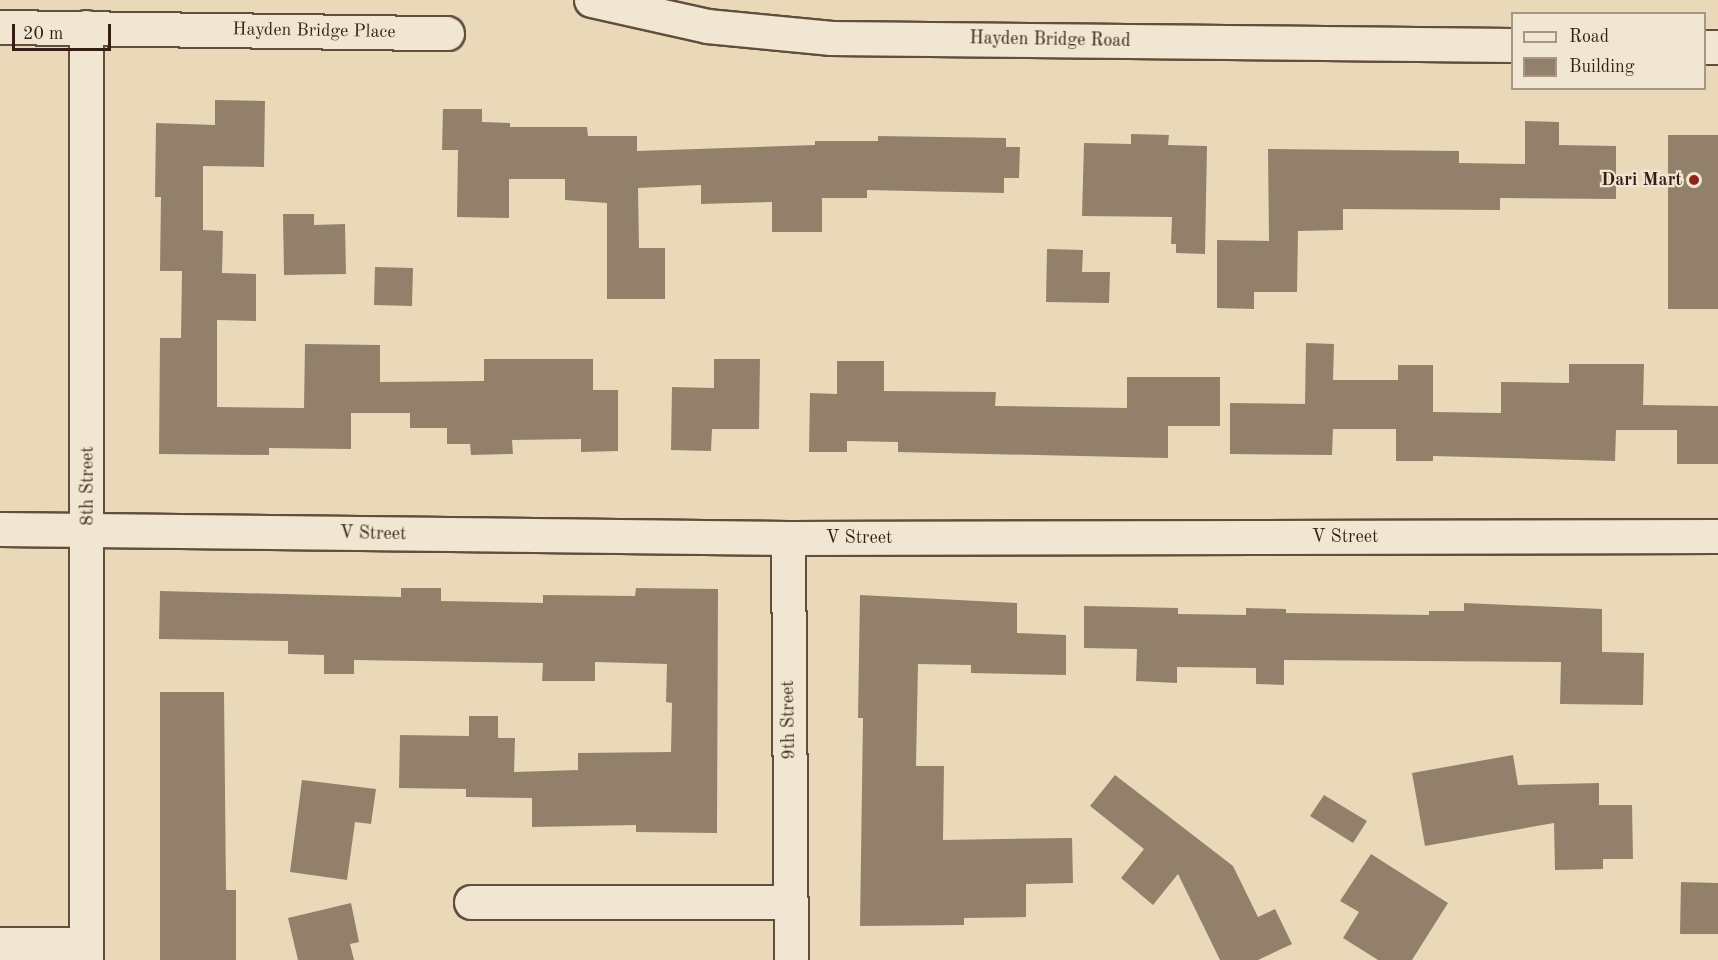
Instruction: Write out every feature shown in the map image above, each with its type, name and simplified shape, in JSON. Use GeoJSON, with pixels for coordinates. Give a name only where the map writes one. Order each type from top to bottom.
{"type":"FeatureCollection","features":[{"type":"Feature","properties":{"kind":"street","name":"Hayden Bridge Road"},"geometry":{"type":"LineString","coordinates":[[591,0],[707,26],[831,38],[1511,45]]}},
{"type":"Feature","properties":{"kind":"street","name":"Hayden Bridge Place"},"geometry":{"type":"LineString","coordinates":[[0,27],[447,33]]}},
{"type":"Feature","properties":{"kind":"street","name":"8th Street"},"geometry":{"type":"LineString","coordinates":[[0,944],[86,952],[89,530],[86,27]]}},
{"type":"Feature","properties":{"kind":"street","name":"V Street"},"geometry":{"type":"LineString","coordinates":[[0,529],[788,538],[1718,537]]}},
{"type":"Feature","properties":{"kind":"street","name":"9th Street"},"geometry":{"type":"LineString","coordinates":[[788,538],[791,960]]}},
{"type":"Feature","properties":{"kind":"street"},"geometry":{"type":"LineString","coordinates":[[471,902],[791,902]]}},
{"type":"Feature","properties":{"kind":"building"},"geometry":{"type":"Polygon","coordinates":[[[215,100],[265,101],[264,167],[203,166],[203,230],[223,231],[222,273],[256,274],[256,321],[217,320],[217,407],[304,408],[305,344],[380,345],[380,382],[484,381],[484,359],[593,359],[593,390],[618,390],[618,451],[581,452],[581,439],[512,440],[513,454],[471,455],[470,444],[447,444],[447,428],[410,428],[410,413],[351,413],[351,449],[269,448],[269,455],[159,454],[160,338],[181,338],[182,271],[160,271],[161,197],[155,197],[156,123],[215,125],[215,100]]]}},
{"type":"Feature","properties":{"kind":"building"},"geometry":{"type":"Polygon","coordinates":[[[443,109],[482,109],[482,122],[510,123],[510,127],[587,127],[588,136],[637,136],[637,151],[815,145],[815,141],[878,141],[878,136],[1006,138],[1006,147],[1020,147],[1019,178],[1004,178],[1004,193],[867,190],[867,198],[822,198],[822,232],[772,232],[772,202],[701,204],[701,185],[638,188],[639,248],[665,248],[665,299],[607,299],[607,203],[565,200],[565,179],[509,179],[509,218],[457,217],[458,150],[442,150],[443,109]]]}},
{"type":"Feature","properties":{"kind":"building"},"geometry":{"type":"Polygon","coordinates":[[[1525,121],[1559,122],[1559,145],[1616,146],[1616,199],[1500,198],[1500,210],[1343,209],[1343,230],[1298,231],[1297,292],[1254,292],[1254,309],[1217,308],[1217,240],[1269,241],[1268,149],[1459,151],[1459,163],[1525,164],[1525,121]]]}},
{"type":"Feature","properties":{"kind":"building"},"geometry":{"type":"Polygon","coordinates":[[[1131,134],[1169,135],[1168,145],[1207,146],[1205,254],[1176,253],[1176,244],[1171,244],[1172,217],[1082,216],[1084,143],[1131,144],[1131,134]]]}},
{"type":"Feature","properties":{"kind":"building"},"geometry":{"type":"Polygon","coordinates":[[[1668,135],[1718,135],[1718,309],[1668,309],[1668,135]]]}},
{"type":"Feature","properties":{"kind":"building"},"geometry":{"type":"Polygon","coordinates":[[[283,214],[314,214],[314,225],[345,224],[346,274],[284,275],[283,214]]]}},
{"type":"Feature","properties":{"kind":"building"},"geometry":{"type":"Polygon","coordinates":[[[1047,249],[1083,250],[1082,272],[1110,272],[1109,303],[1046,302],[1047,249]]]}},
{"type":"Feature","properties":{"kind":"building"},"geometry":{"type":"Polygon","coordinates":[[[375,267],[413,268],[412,306],[374,305],[375,267]]]}},
{"type":"Feature","properties":{"kind":"building"},"geometry":{"type":"Polygon","coordinates":[[[1306,343],[1334,344],[1333,380],[1398,380],[1398,365],[1433,365],[1433,412],[1501,413],[1501,382],[1569,383],[1569,364],[1644,364],[1643,405],[1718,406],[1718,464],[1677,464],[1677,430],[1616,430],[1615,461],[1433,456],[1433,461],[1396,461],[1396,429],[1333,429],[1332,455],[1230,454],[1230,403],[1305,404],[1306,343]]]}},
{"type":"Feature","properties":{"kind":"building"},"geometry":{"type":"Polygon","coordinates":[[[714,359],[760,359],[759,429],[712,429],[711,451],[671,450],[672,387],[714,388],[714,359]]]}},
{"type":"Feature","properties":{"kind":"building"},"geometry":{"type":"Polygon","coordinates":[[[837,361],[884,361],[884,391],[996,392],[995,406],[1127,408],[1127,377],[1220,377],[1220,426],[1168,426],[1168,458],[898,452],[898,442],[847,441],[847,452],[809,452],[810,393],[837,394],[837,361]]]}},
{"type":"Feature","properties":{"kind":"building"},"geometry":{"type":"Polygon","coordinates":[[[401,588],[441,588],[441,601],[543,603],[543,595],[635,596],[636,588],[718,589],[717,833],[636,832],[636,825],[532,827],[532,798],[466,797],[466,789],[399,788],[400,735],[469,736],[469,716],[498,716],[498,738],[515,738],[514,772],[578,770],[578,753],[671,752],[672,703],[666,702],[667,664],[595,662],[595,681],[542,681],[543,663],[354,660],[354,674],[324,674],[324,655],[288,654],[288,641],[159,639],[160,591],[401,597],[401,588]]]}},
{"type":"Feature","properties":{"kind":"building"},"geometry":{"type":"Polygon","coordinates":[[[860,595],[1017,603],[1017,633],[1066,635],[1066,675],[971,673],[971,665],[918,664],[916,766],[944,766],[943,840],[1072,838],[1073,883],[1026,884],[1026,917],[964,918],[964,925],[860,926],[863,718],[858,718],[860,595]]]}},
{"type":"Feature","properties":{"kind":"building"},"geometry":{"type":"Polygon","coordinates":[[[1464,603],[1602,609],[1602,652],[1644,653],[1643,705],[1560,704],[1561,662],[1284,660],[1284,685],[1256,684],[1256,668],[1177,667],[1177,683],[1136,681],[1137,649],[1084,648],[1084,606],[1178,608],[1178,614],[1246,615],[1246,608],[1286,609],[1286,613],[1429,615],[1429,611],[1464,611],[1464,603]]]}},
{"type":"Feature","properties":{"kind":"building"},"geometry":{"type":"Polygon","coordinates":[[[160,692],[224,692],[226,890],[236,890],[236,960],[160,960],[160,692]]]}},
{"type":"Feature","properties":{"kind":"building"},"geometry":{"type":"Polygon","coordinates":[[[1513,755],[1518,785],[1599,783],[1599,805],[1632,805],[1633,859],[1603,859],[1603,869],[1555,870],[1554,823],[1425,846],[1412,773],[1513,755]]]}},
{"type":"Feature","properties":{"kind":"building"},"geometry":{"type":"Polygon","coordinates":[[[1115,775],[1233,866],[1258,917],[1275,909],[1292,944],[1258,960],[1220,960],[1178,874],[1153,905],[1121,878],[1144,849],[1090,806],[1115,775]]]}},
{"type":"Feature","properties":{"kind":"building"},"geometry":{"type":"Polygon","coordinates":[[[302,780],[376,789],[371,824],[355,822],[347,880],[290,872],[302,780]]]}},
{"type":"Feature","properties":{"kind":"building"},"geometry":{"type":"Polygon","coordinates":[[[1324,795],[1367,821],[1353,843],[1310,816],[1324,795]]]}},
{"type":"Feature","properties":{"kind":"building"},"geometry":{"type":"Polygon","coordinates":[[[1371,854],[1448,903],[1412,960],[1378,960],[1343,938],[1359,912],[1340,901],[1371,854]]]}},
{"type":"Feature","properties":{"kind":"building"},"geometry":{"type":"Polygon","coordinates":[[[1681,882],[1718,883],[1718,934],[1680,934],[1681,882]]]}},
{"type":"Feature","properties":{"kind":"building"},"geometry":{"type":"Polygon","coordinates":[[[351,903],[359,942],[350,944],[354,960],[298,960],[288,918],[351,903]]]}},
{"type":"Feature","properties":{"kind":"place","name":"Dari Mart"},"geometry":{"type":"Point","coordinates":[1694,180]}}]}
